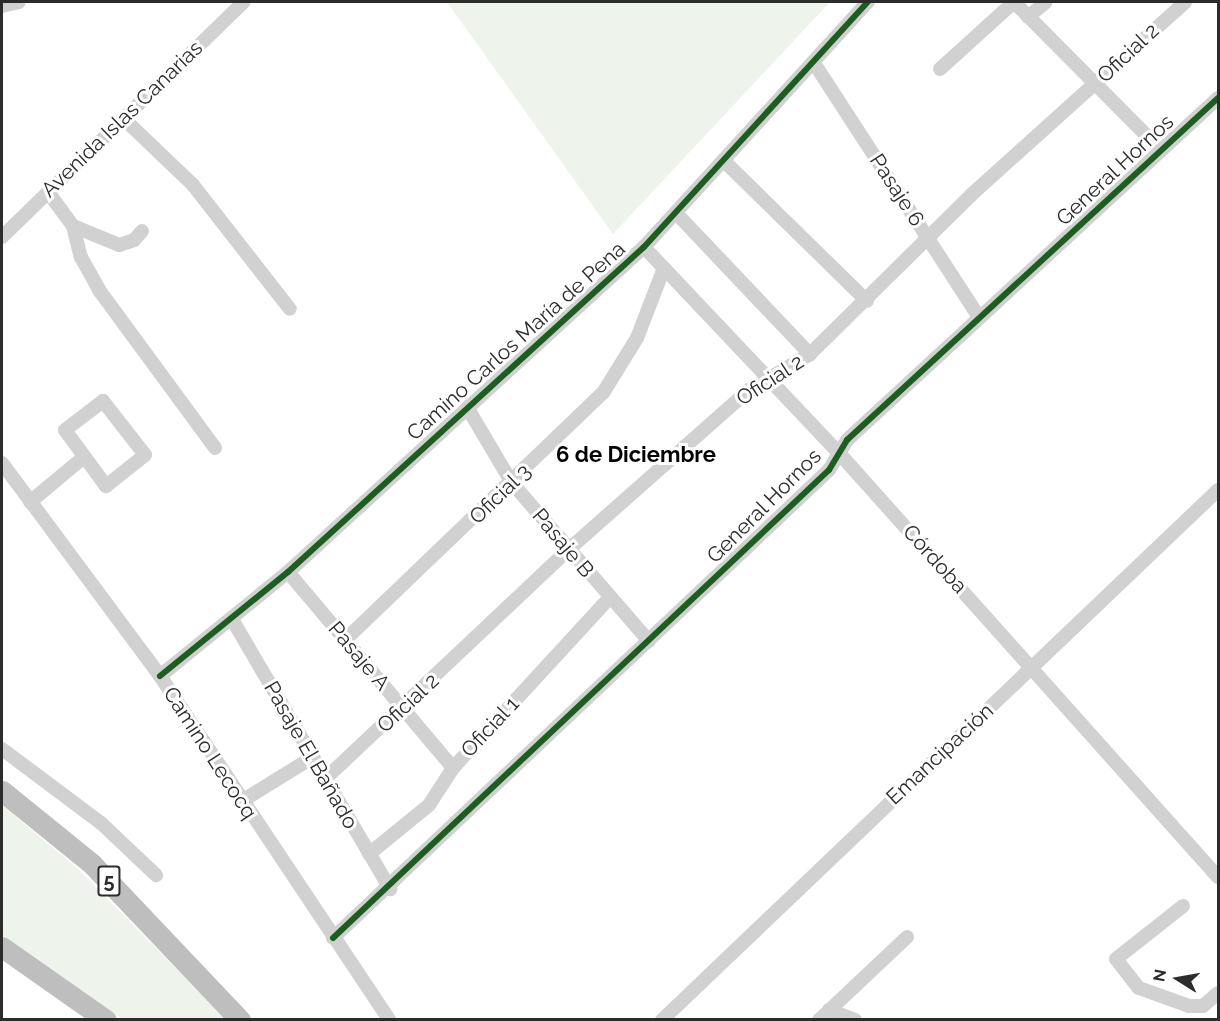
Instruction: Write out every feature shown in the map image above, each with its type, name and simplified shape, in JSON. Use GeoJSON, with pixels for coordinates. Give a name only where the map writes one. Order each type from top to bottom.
{"type":"FeatureCollection","features":[{"type":"Feature","properties":{"kind":"highway","name":"5"},"geometry":{"type":"LineString","coordinates":[[2,791],[92,864],[240,1020]]}},
{"type":"Feature","properties":{"kind":"highway"},"geometry":{"type":"LineString","coordinates":[[2,947],[106,1020]]}},
{"type":"Feature","properties":{"kind":"street"},"geometry":{"type":"LineString","coordinates":[[2,6],[19,2]]}},
{"type":"Feature","properties":{"kind":"street","name":"Avenida Islas Canarias"},"geometry":{"type":"LineString","coordinates":[[2,237],[244,2]]}},
{"type":"Feature","properties":{"kind":"street","name":"Camino Carlos María de Pena"},"geometry":{"type":"LineString","coordinates":[[160,676],[233,621],[644,247],[868,2]]}},
{"type":"Feature","properties":{"kind":"street"},"geometry":{"type":"LineString","coordinates":[[940,69],[1014,2],[1161,150]]}},
{"type":"Feature","properties":{"kind":"street"},"geometry":{"type":"LineString","coordinates":[[1028,17],[1046,2]]}},
{"type":"Feature","properties":{"kind":"street","name":"Oficial 2"},"geometry":{"type":"LineString","coordinates":[[325,779],[403,708],[568,550],[766,377],[794,366],[810,354],[867,301],[928,237],[1185,2]]}},
{"type":"Feature","properties":{"kind":"street","name":"Pasaje 6"},"geometry":{"type":"LineString","coordinates":[[814,63],[979,317]]}},
{"type":"Feature","properties":{"kind":"street","name":"General Hornos"},"geometry":{"type":"LineString","coordinates":[[333,938],[390,888],[829,470],[847,440],[1218,98]]}},
{"type":"Feature","properties":{"kind":"street"},"geometry":{"type":"LineString","coordinates":[[123,118],[193,185],[290,309]]}},
{"type":"Feature","properties":{"kind":"street"},"geometry":{"type":"LineString","coordinates":[[724,161],[867,301]]}},
{"type":"Feature","properties":{"kind":"street"},"geometry":{"type":"LineString","coordinates":[[48,192],[73,226],[81,257],[99,290],[215,448]]}},
{"type":"Feature","properties":{"kind":"street"},"geometry":{"type":"LineString","coordinates":[[676,213],[810,354]]}},
{"type":"Feature","properties":{"kind":"street"},"geometry":{"type":"LineString","coordinates":[[73,226],[119,245],[134,240],[142,231]]}},
{"type":"Feature","properties":{"kind":"street","name":"Córdoba"},"geometry":{"type":"LineString","coordinates":[[644,247],[839,453],[1033,667],[1218,877]]}},
{"type":"Feature","properties":{"kind":"street","name":"Oficial 3"},"geometry":{"type":"LineString","coordinates":[[345,640],[512,483],[612,380],[638,338],[664,268]]}},
{"type":"Feature","properties":{"kind":"street"},"geometry":{"type":"LineString","coordinates":[[102,401],[145,454],[106,486],[84,458],[66,430],[102,401]]}},
{"type":"Feature","properties":{"kind":"street","name":"Pasaje B"},"geometry":{"type":"LineString","coordinates":[[467,407],[512,483],[649,641]]}},
{"type":"Feature","properties":{"kind":"street"},"geometry":{"type":"LineString","coordinates":[[30,502],[84,458]]}},
{"type":"Feature","properties":{"kind":"street","name":"Camino Lecocq"},"geometry":{"type":"LineString","coordinates":[[2,464],[160,676],[389,1020]]}},
{"type":"Feature","properties":{"kind":"street","name":"Emancipación"},"geometry":{"type":"LineString","coordinates":[[662,1020],[1218,489]]}},
{"type":"Feature","properties":{"kind":"street","name":"Pasaje A"},"geometry":{"type":"LineString","coordinates":[[288,572],[453,768]]}},
{"type":"Feature","properties":{"kind":"street","name":"Oficial 1"},"geometry":{"type":"LineString","coordinates":[[369,854],[429,806],[453,768],[610,597]]}},
{"type":"Feature","properties":{"kind":"street","name":"Pasaje El Bañado"},"geometry":{"type":"LineString","coordinates":[[233,621],[390,888]]}},
{"type":"Feature","properties":{"kind":"street"},"geometry":{"type":"LineString","coordinates":[[2,749],[101,823],[156,875]]}},
{"type":"Feature","properties":{"kind":"street"},"geometry":{"type":"LineString","coordinates":[[242,801],[312,757]]}},
{"type":"Feature","properties":{"kind":"street"},"geometry":{"type":"LineString","coordinates":[[1183,906],[1116,959],[1139,988],[1190,1006],[1203,1006],[1218,993]]}},
{"type":"Feature","properties":{"kind":"street"},"geometry":{"type":"LineString","coordinates":[[824,1015],[907,936]]}},
{"type":"Feature","properties":{"kind":"street"},"geometry":{"type":"LineString","coordinates":[[824,1015],[855,1020]]}},
{"type":"Feature","properties":{"kind":"shaded area"},"geometry":{"type":"Polygon","coordinates":[[[447,2],[830,2],[613,234],[447,2]]]}},
{"type":"Feature","properties":{"kind":"shaded area"},"geometry":{"type":"Polygon","coordinates":[[[2,805],[78,869],[226,1019],[122,1019],[2,934],[2,805]]]}},
{"type":"Feature","properties":{"kind":"cycle path"},"geometry":{"type":"LineString","coordinates":[[160,676],[288,572],[644,247],[868,2]]}},
{"type":"Feature","properties":{"kind":"cycle path"},"geometry":{"type":"LineString","coordinates":[[333,938],[829,470],[847,440],[1218,98]]}},
{"type":"Feature","properties":{"kind":"district","name":"6 de Diciembre"},"geometry":{"type":"Point","coordinates":[636,455]}}]}
